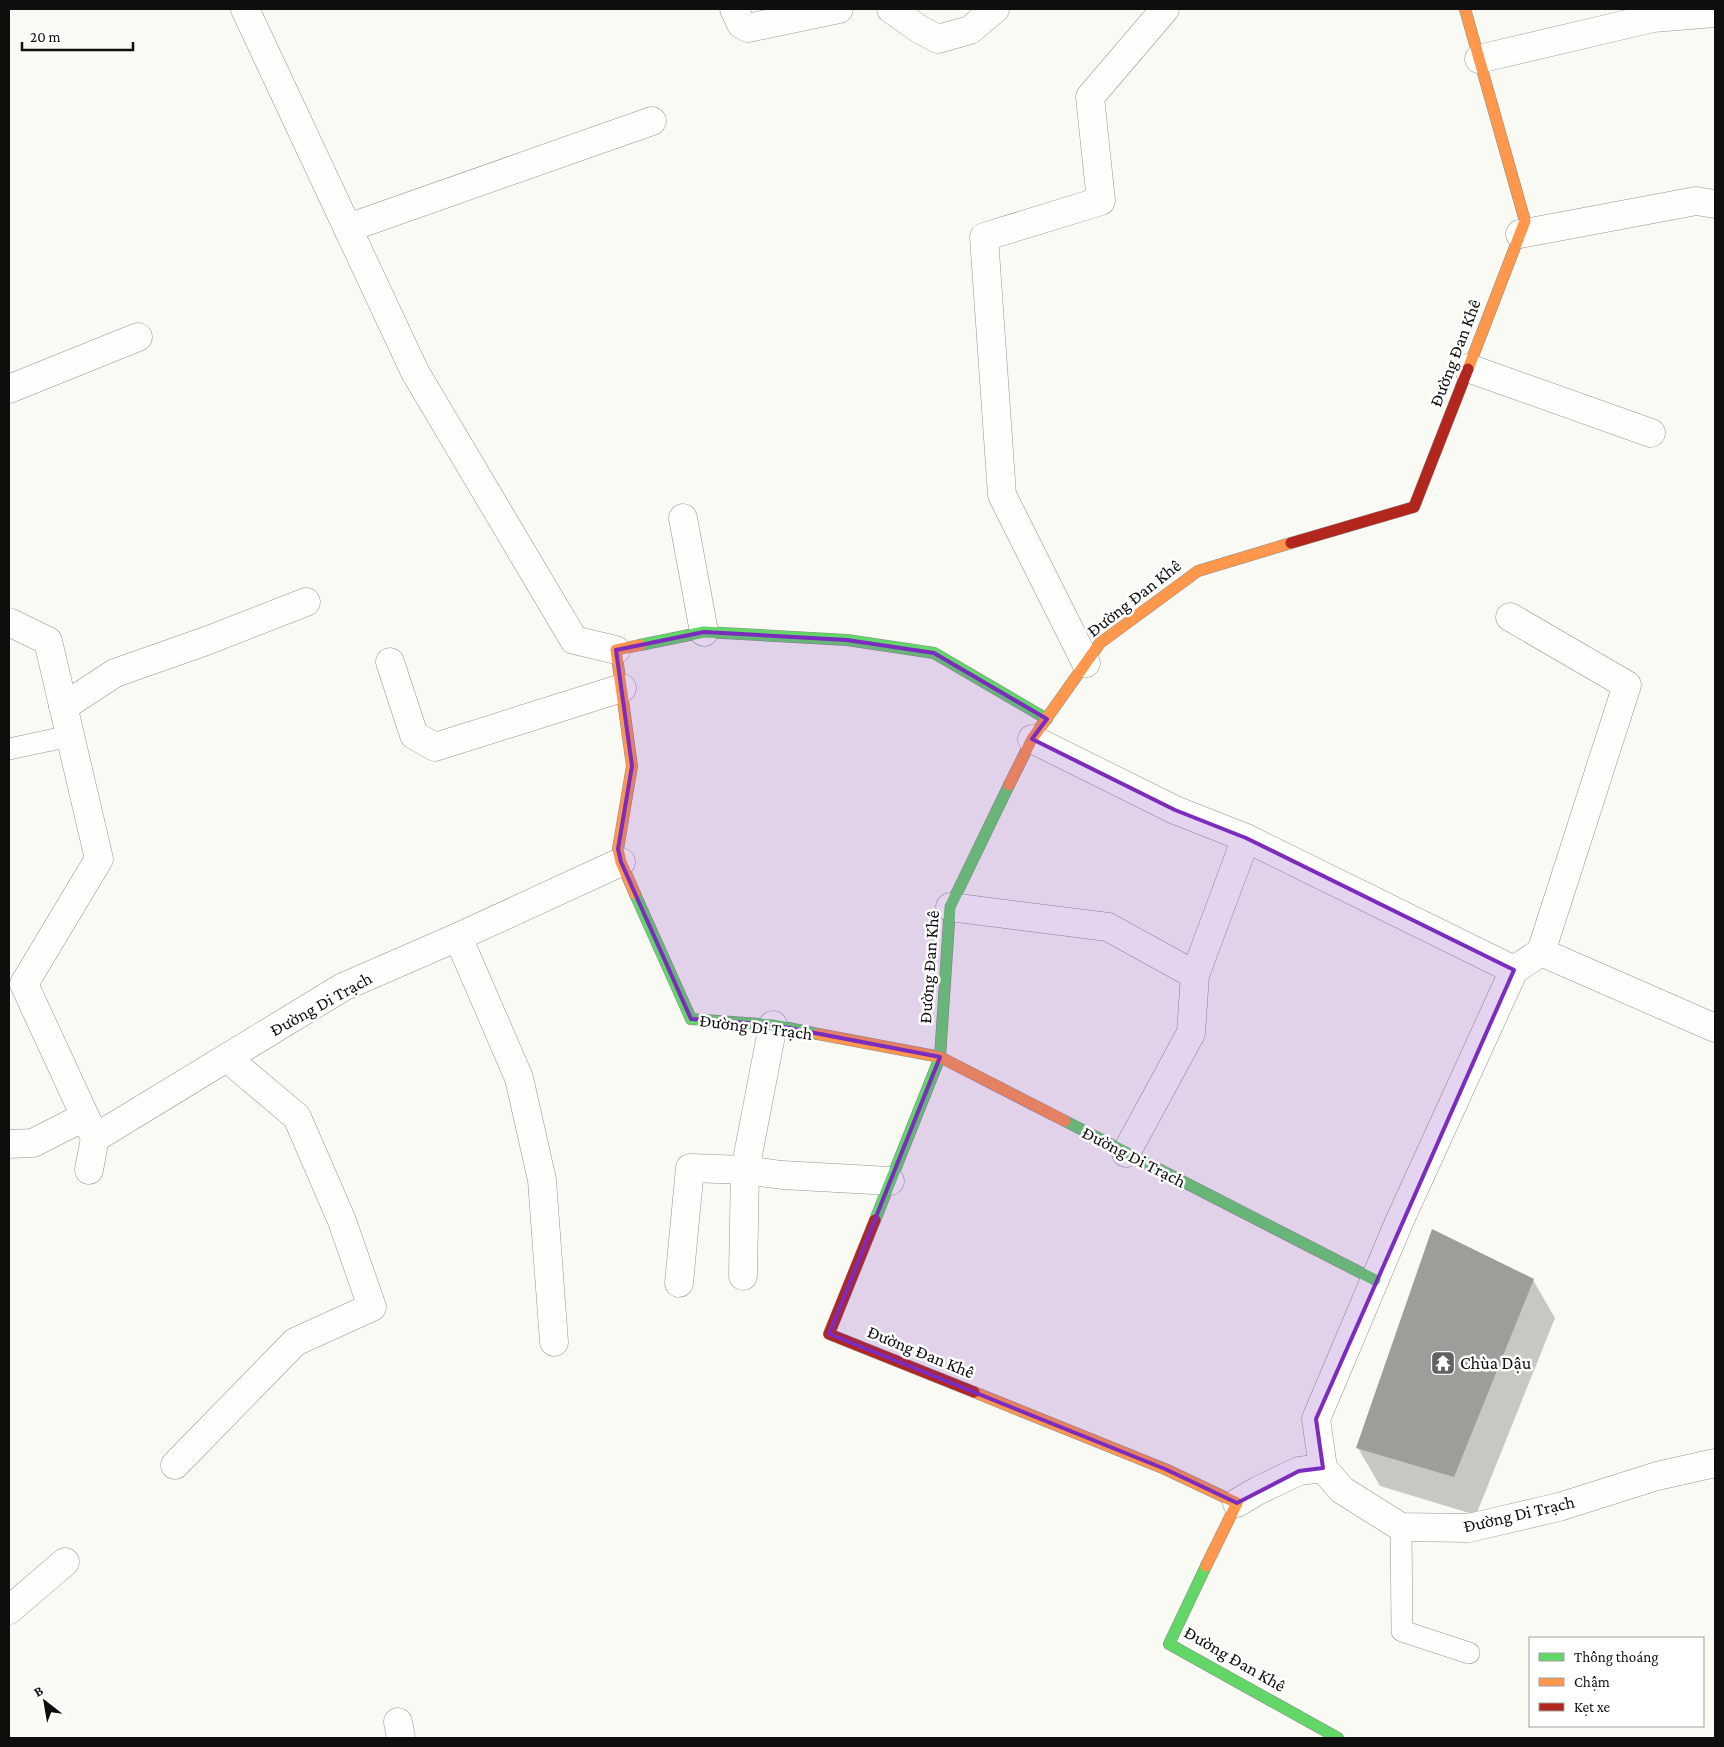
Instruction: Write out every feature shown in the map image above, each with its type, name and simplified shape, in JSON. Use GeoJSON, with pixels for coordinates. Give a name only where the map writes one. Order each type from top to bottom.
{"type":"FeatureCollection","features":[{"type":"Feature","properties":{"kind":"street"},"geometry":{"type":"LineString","coordinates":[[245,9],[415,372],[574,640],[616,650],[704,632],[847,640],[934,653],[1039,729],[1175,810],[1246,838],[1514,970]]}},
{"type":"Feature","properties":{"kind":"street"},"geometry":{"type":"LineString","coordinates":[[734,9],[741,24],[748,28],[839,9]]}},
{"type":"Feature","properties":{"kind":"street"},"geometry":{"type":"LineString","coordinates":[[891,9],[919,29],[938,39],[970,30],[995,9]]}},
{"type":"Feature","properties":{"kind":"street"},"geometry":{"type":"LineString","coordinates":[[1086,663],[1002,495],[984,237],[1101,200],[1090,97],[1165,9]]}},
{"type":"Feature","properties":{"kind":"street","name":"Đường Đan Khê"},"geometry":{"type":"LineString","coordinates":[[1338,1738],[1169,1644],[1237,1503],[1164,1469],[829,1334],[940,1057],[950,907],[1039,729],[1100,643],[1198,571],[1414,507],[1525,221],[1464,9]]}},
{"type":"Feature","properties":{"kind":"street"},"geometry":{"type":"LineString","coordinates":[[1479,59],[1653,18],[1715,13]]}},
{"type":"Feature","properties":{"kind":"street"},"geometry":{"type":"LineString","coordinates":[[348,228],[652,121]]}},
{"type":"Feature","properties":{"kind":"street"},"geometry":{"type":"LineString","coordinates":[[1520,234],[1696,201],[1715,204]]}},
{"type":"Feature","properties":{"kind":"street"},"geometry":{"type":"LineString","coordinates":[[9,389],[138,337]]}},
{"type":"Feature","properties":{"kind":"street"},"geometry":{"type":"LineString","coordinates":[[1468,368],[1651,433]]}},
{"type":"Feature","properties":{"kind":"street"},"geometry":{"type":"LineString","coordinates":[[683,518],[704,632]]}},
{"type":"Feature","properties":{"kind":"street"},"geometry":{"type":"LineString","coordinates":[[63,706],[115,673],[199,644],[306,602]]}},
{"type":"Feature","properties":{"kind":"street"},"geometry":{"type":"LineString","coordinates":[[1237,1503],[1299,1471],[1323,1468],[1316,1419],[1404,1211],[1514,970],[1541,952],[1627,685],[1510,617]]}},
{"type":"Feature","properties":{"kind":"street"},"geometry":{"type":"LineString","coordinates":[[9,622],[48,641],[99,859],[24,984],[89,1128],[88,1170]]}},
{"type":"Feature","properties":{"kind":"street"},"geometry":{"type":"LineString","coordinates":[[616,650],[632,766],[618,849],[621,862]]}},
{"type":"Feature","properties":{"kind":"street"},"geometry":{"type":"LineString","coordinates":[[390,662],[414,735],[434,747],[622,688]]}},
{"type":"Feature","properties":{"kind":"street"},"geometry":{"type":"LineString","coordinates":[[1126,1153],[1191,1032],[1195,975],[1246,838]]}},
{"type":"Feature","properties":{"kind":"street","name":"Đường Di Trạch"},"geometry":{"type":"LineString","coordinates":[[9,1144],[33,1143],[89,1128],[227,1058],[343,987],[458,937],[621,862],[691,1019],[773,1025],[940,1057],[1375,1280]]}},
{"type":"Feature","properties":{"kind":"street"},"geometry":{"type":"LineString","coordinates":[[950,907],[1108,927],[1195,975]]}},
{"type":"Feature","properties":{"kind":"street"},"geometry":{"type":"LineString","coordinates":[[458,937],[519,1078],[542,1180],[554,1342]]}},
{"type":"Feature","properties":{"kind":"street"},"geometry":{"type":"LineString","coordinates":[[1541,952],[1715,1028]]}},
{"type":"Feature","properties":{"kind":"street"},"geometry":{"type":"LineString","coordinates":[[743,1276],[745,1170],[773,1025]]}},
{"type":"Feature","properties":{"kind":"street"},"geometry":{"type":"LineString","coordinates":[[175,1464],[295,1342],[372,1307],[342,1221],[297,1116],[227,1058]]}},
{"type":"Feature","properties":{"kind":"street"},"geometry":{"type":"LineString","coordinates":[[679,1283],[690,1168],[745,1170],[782,1175],[890,1181]]}},
{"type":"Feature","properties":{"kind":"street","name":"Đường Di Trạch"},"geometry":{"type":"LineString","coordinates":[[1323,1468],[1342,1490],[1401,1526],[1469,1528],[1559,1507],[1656,1476],[1715,1463]]}},
{"type":"Feature","properties":{"kind":"street"},"geometry":{"type":"LineString","coordinates":[[9,1610],[65,1562]]}},
{"type":"Feature","properties":{"kind":"lane"},"geometry":{"type":"LineString","coordinates":[[9,749],[70,736]]}},
{"type":"Feature","properties":{"kind":"lane"},"geometry":{"type":"LineString","coordinates":[[1401,1526],[1402,1631],[1469,1653]]}},
{"type":"Feature","properties":{"kind":"highlighted area"},"geometry":{"type":"Polygon","coordinates":[[[704,632],[847,640],[934,653],[1047,719],[1032,739],[1175,810],[1246,838],[1514,970],[1316,1419],[1323,1468],[1299,1471],[1237,1503],[1165,1469],[829,1334],[940,1057],[773,1025],[691,1019],[621,862],[618,849],[632,766],[616,650],[704,632]]]}},
{"type":"Feature","properties":{"kind":"building","name":"Chùa Dậu"},"geometry":{"type":"Polygon","coordinates":[[[1432,1229],[1534,1279],[1454,1477],[1356,1448],[1432,1229]]]}},
{"type":"Feature","properties":{"kind":"traffic: fast"},"geometry":{"type":"LineString","coordinates":[[640,645],[704,632],[847,640],[934,653],[1047,719]]}},
{"type":"Feature","properties":{"kind":"traffic: fast"},"geometry":{"type":"LineString","coordinates":[[875,1220],[940,1057],[950,907],[1009,785]]}},
{"type":"Feature","properties":{"kind":"traffic: fast"},"geometry":{"type":"LineString","coordinates":[[635,894],[691,1019],[773,1025],[818,1034]]}},
{"type":"Feature","properties":{"kind":"traffic: fast"},"geometry":{"type":"LineString","coordinates":[[1065,1121],[1375,1280]]}},
{"type":"Feature","properties":{"kind":"traffic: fast"},"geometry":{"type":"LineString","coordinates":[[1206,1566],[1169,1644],[1338,1738]]}},
{"type":"Feature","properties":{"kind":"traffic: slow"},"geometry":{"type":"LineString","coordinates":[[1465,9],[1525,221],[1468,369]]}},
{"type":"Feature","properties":{"kind":"traffic: slow"},"geometry":{"type":"LineString","coordinates":[[1009,785],[1032,739],[1100,643],[1198,571],[1291,543]]}},
{"type":"Feature","properties":{"kind":"traffic: slow"},"geometry":{"type":"LineString","coordinates":[[635,894],[621,862],[618,849],[632,766],[616,650],[640,645]]}},
{"type":"Feature","properties":{"kind":"traffic: slow"},"geometry":{"type":"LineString","coordinates":[[818,1034],[940,1057],[1065,1121]]}},
{"type":"Feature","properties":{"kind":"traffic: slow"},"geometry":{"type":"LineString","coordinates":[[974,1392],[1165,1469],[1237,1503],[1206,1566]]}},
{"type":"Feature","properties":{"kind":"traffic: jam"},"geometry":{"type":"LineString","coordinates":[[1291,543],[1414,507],[1468,369]]}},
{"type":"Feature","properties":{"kind":"traffic: jam"},"geometry":{"type":"LineString","coordinates":[[875,1220],[829,1334],[974,1392]]}},
{"type":"Feature","properties":{"kind":"place","name":"Chùa Dậu"},"geometry":{"type":"Point","coordinates":[1443,1363]}}]}
